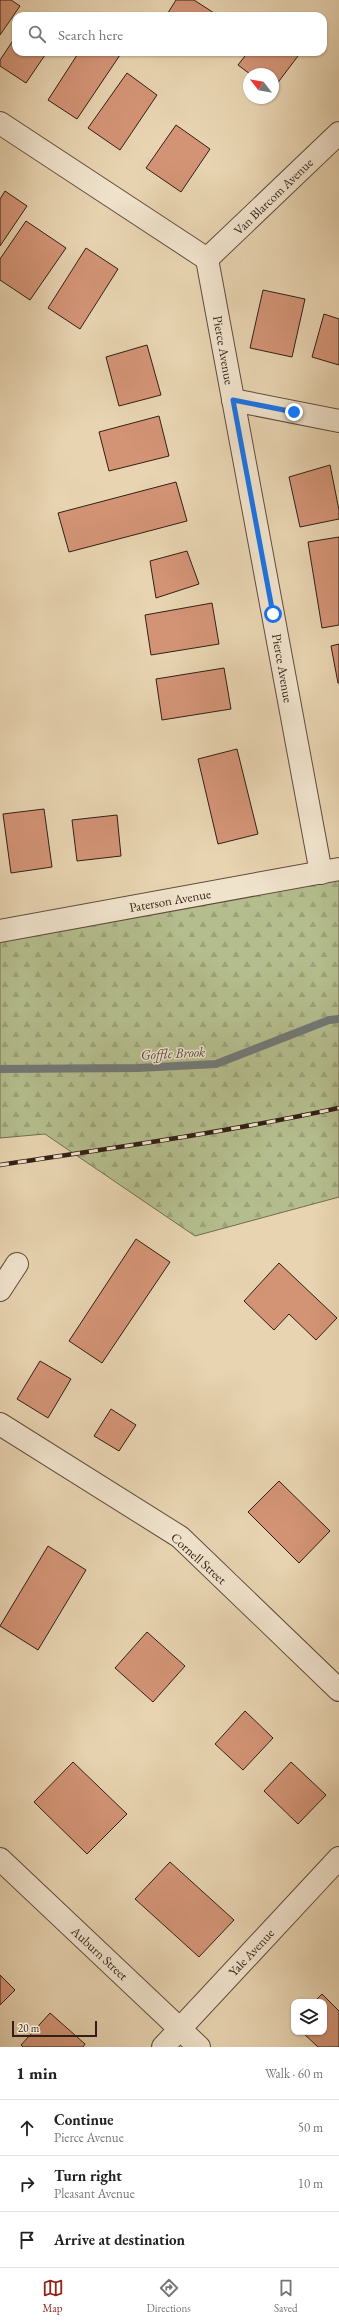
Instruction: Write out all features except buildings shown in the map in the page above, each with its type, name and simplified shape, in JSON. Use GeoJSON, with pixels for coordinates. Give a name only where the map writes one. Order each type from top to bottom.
{"type":"FeatureCollection","features":[{"type":"Feature","properties":{"kind":"street"},"geometry":{"type":"LineString","coordinates":[[0,123],[207,259]]}},
{"type":"Feature","properties":{"kind":"street","name":"Van Blarcom Avenue"},"geometry":{"type":"LineString","coordinates":[[207,259],[339,132]]}},
{"type":"Feature","properties":{"kind":"street","name":"Pierce Avenue"},"geometry":{"type":"LineString","coordinates":[[207,259],[233,400],[330,871]]}},
{"type":"Feature","properties":{"kind":"street"},"geometry":{"type":"LineString","coordinates":[[233,400],[339,422]]}},
{"type":"Feature","properties":{"kind":"street","name":"Paterson Avenue"},"geometry":{"type":"LineString","coordinates":[[0,931],[330,871]]}},
{"type":"Feature","properties":{"kind":"street"},"geometry":{"type":"LineString","coordinates":[[0,1290],[16,1264]]}},
{"type":"Feature","properties":{"kind":"street","name":"Cornell Street"},"geometry":{"type":"LineString","coordinates":[[0,1424],[180,1537],[339,1690]]}},
{"type":"Feature","properties":{"kind":"street","name":"Yale Avenue"},"geometry":{"type":"LineString","coordinates":[[163,2047],[339,1858]]}},
{"type":"Feature","properties":{"kind":"street","name":"Auburn Street"},"geometry":{"type":"LineString","coordinates":[[0,1859],[200,2047]]}},
{"type":"Feature","properties":{"kind":"green space"},"geometry":{"type":"Polygon","coordinates":[[[339,873],[339,1197],[195,1236],[45,1134],[0,1138],[0,927],[339,873]]]}},
{"type":"Feature","properties":{"kind":"waterway","name":"Goffle Brook"},"geometry":{"type":"LineString","coordinates":[[0,1069],[138,1068],[216,1064],[329,1020],[339,1019]]}},
{"type":"Feature","properties":{"kind":"railway"},"geometry":{"type":"LineString","coordinates":[[0,1165],[212,1132],[339,1108]]}},
{"type":"Feature","properties":{"kind":"route"},"geometry":{"type":"LineString","coordinates":[[273,614],[233,400],[294,412]]}}]}
